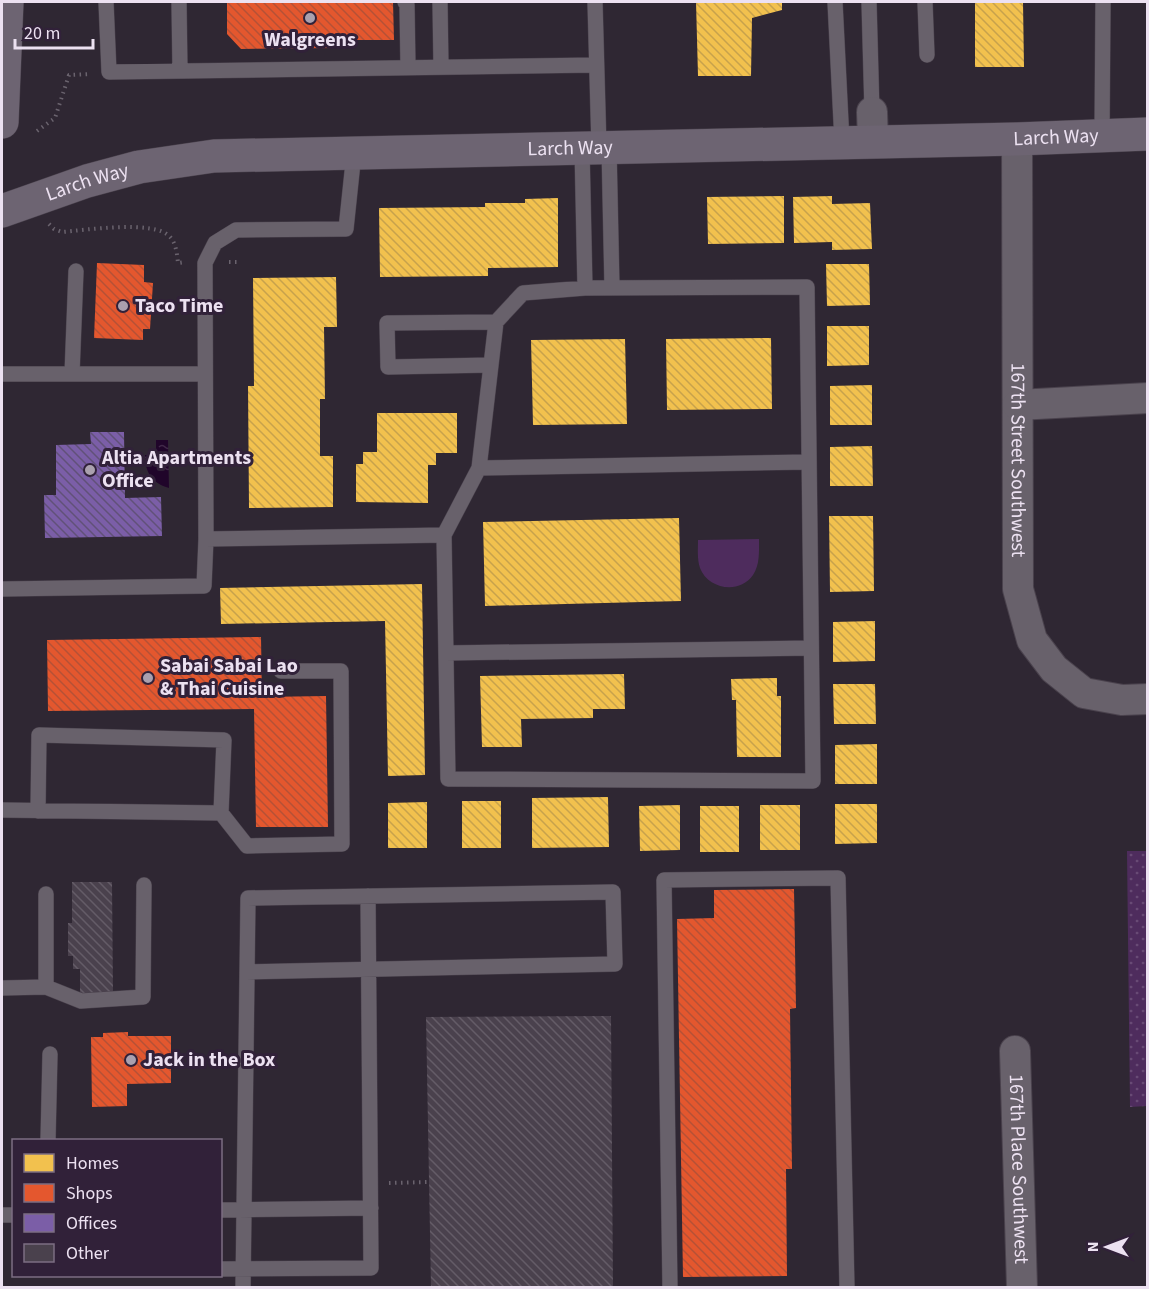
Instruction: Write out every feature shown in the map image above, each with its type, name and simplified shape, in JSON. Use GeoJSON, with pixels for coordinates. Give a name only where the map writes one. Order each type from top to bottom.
{"type":"FeatureCollection","features":[{"type":"Feature","properties":{"kind":"main road"},"geometry":{"type":"LineString","coordinates":[[2,123],[7,2]]}},
{"type":"Feature","properties":{"kind":"main road","name":"Larch Way"},"geometry":{"type":"LineString","coordinates":[[2,211],[76,184],[139,167],[214,156],[596,148],[862,132],[1017,139],[1148,134]]}},
{"type":"Feature","properties":{"kind":"street","name":"167th Street Southwest"},"geometry":{"type":"LineString","coordinates":[[1017,139],[1018,589],[1032,640],[1054,669],[1084,693],[1122,700],[1148,699]]}},
{"type":"Feature","properties":{"kind":"street"},"geometry":{"type":"LineString","coordinates":[[1018,405],[1148,398]]}},
{"type":"Feature","properties":{"kind":"street","name":"167th Place Southwest"},"geometry":{"type":"LineString","coordinates":[[1016,1051],[1022,1287]]}},
{"type":"Feature","properties":{"kind":"lane"},"geometry":{"type":"LineString","coordinates":[[106,2],[109,72],[596,65]]}},
{"type":"Feature","properties":{"kind":"lane"},"geometry":{"type":"LineString","coordinates":[[179,2],[180,71]]}},
{"type":"Feature","properties":{"kind":"lane"},"geometry":{"type":"LineString","coordinates":[[405,2],[407,5],[408,67]]}},
{"type":"Feature","properties":{"kind":"lane"},"geometry":{"type":"LineString","coordinates":[[440,2],[441,67]]}},
{"type":"Feature","properties":{"kind":"lane"},"geometry":{"type":"LineString","coordinates":[[585,288],[596,148],[594,2]]}},
{"type":"Feature","properties":{"kind":"lane"},"geometry":{"type":"LineString","coordinates":[[835,2],[862,132]]}},
{"type":"Feature","properties":{"kind":"lane"},"geometry":{"type":"LineString","coordinates":[[862,132],[869,2]]}},
{"type":"Feature","properties":{"kind":"lane"},"geometry":{"type":"LineString","coordinates":[[925,2],[927,55]]}},
{"type":"Feature","properties":{"kind":"lane"},"geometry":{"type":"LineString","coordinates":[[1102,136],[1103,2]]}},
{"type":"Feature","properties":{"kind":"lane"},"geometry":{"type":"LineString","coordinates":[[596,148],[612,288]]}},
{"type":"Feature","properties":{"kind":"lane"},"geometry":{"type":"LineString","coordinates":[[2,589],[204,586],[206,539],[205,263],[214,243],[236,230],[346,229],[354,153]]}},
{"type":"Feature","properties":{"kind":"lane"},"geometry":{"type":"LineString","coordinates":[[72,374],[76,271]]}},
{"type":"Feature","properties":{"kind":"lane"},"geometry":{"type":"LineString","coordinates":[[807,287],[813,781],[448,779],[444,535],[479,468],[496,322],[523,293],[585,288],[807,287]]}},
{"type":"Feature","properties":{"kind":"lane"},"geometry":{"type":"LineString","coordinates":[[491,365],[388,367],[387,323],[496,322]]}},
{"type":"Feature","properties":{"kind":"lane"},"geometry":{"type":"LineString","coordinates":[[2,374],[205,374]]}},
{"type":"Feature","properties":{"kind":"lane"},"geometry":{"type":"LineString","coordinates":[[479,468],[809,462]]}},
{"type":"Feature","properties":{"kind":"lane"},"geometry":{"type":"LineString","coordinates":[[206,539],[444,535]]}},
{"type":"Feature","properties":{"kind":"lane"},"geometry":{"type":"LineString","coordinates":[[446,653],[811,648]]}},
{"type":"Feature","properties":{"kind":"lane"},"geometry":{"type":"LineString","coordinates":[[38,811],[39,735],[224,740],[221,813],[247,846],[342,844],[341,671],[281,671]]}},
{"type":"Feature","properties":{"kind":"lane"},"geometry":{"type":"LineString","coordinates":[[2,810],[221,813]]}},
{"type":"Feature","properties":{"kind":"lane"},"geometry":{"type":"LineString","coordinates":[[670,1287],[664,880],[838,878],[847,1287]]}},
{"type":"Feature","properties":{"kind":"lane"},"geometry":{"type":"LineString","coordinates":[[2,988],[46,987],[81,1001],[143,997],[144,885]]}},
{"type":"Feature","properties":{"kind":"lane"},"geometry":{"type":"LineString","coordinates":[[243,1287],[243,1269],[244,1209],[247,972],[248,898],[613,892],[615,964],[247,972]]}},
{"type":"Feature","properties":{"kind":"lane"},"geometry":{"type":"LineString","coordinates":[[46,894],[46,987]]}},
{"type":"Feature","properties":{"kind":"lane"},"geometry":{"type":"LineString","coordinates":[[222,1269],[371,1268],[368,896]]}},
{"type":"Feature","properties":{"kind":"lane"},"geometry":{"type":"LineString","coordinates":[[48,1139],[50,1053]]}},
{"type":"Feature","properties":{"kind":"lane"},"geometry":{"type":"LineString","coordinates":[[222,1210],[371,1208]]}},
{"type":"Feature","properties":{"kind":"path"},"geometry":{"type":"LineString","coordinates":[[37,131],[55,118],[69,75],[109,72]]}},
{"type":"Feature","properties":{"kind":"path"},"geometry":{"type":"LineString","coordinates":[[46,222],[62,232],[143,227],[157,229],[170,236],[176,247],[178,263],[186,262]]}},
{"type":"Feature","properties":{"kind":"path"},"geometry":{"type":"LineString","coordinates":[[371,1183],[429,1182]]}},
{"type":"Feature","properties":{"kind":"shaded area"},"geometry":{"type":"Polygon","coordinates":[[[759,539],[757,567],[753,575],[740,585],[724,587],[717,585],[704,575],[700,568],[698,540],[759,539]]]}},
{"type":"Feature","properties":{"kind":"shaded area"},"geometry":{"type":"Polygon","coordinates":[[[1127,851],[1147,851],[1147,1106],[1130,1107],[1127,851]]]}},
{"type":"Feature","properties":{"kind":"water"},"geometry":{"type":"Polygon","coordinates":[[[156,440],[168,440],[169,488],[154,480],[146,467],[145,455],[156,455],[156,440]]]}},
{"type":"Feature","properties":{"kind":"building: Homes"},"geometry":{"type":"Polygon","coordinates":[[[696,2],[782,2],[782,10],[752,18],[751,76],[698,76],[696,2]]]}},
{"type":"Feature","properties":{"kind":"building: Homes"},"geometry":{"type":"Polygon","coordinates":[[[975,2],[1023,2],[1024,67],[975,67],[975,2]]]}},
{"type":"Feature","properties":{"kind":"building: Homes"},"geometry":{"type":"Polygon","coordinates":[[[784,196],[784,243],[708,244],[707,197],[784,196]]]}},
{"type":"Feature","properties":{"kind":"building: Homes"},"geometry":{"type":"Polygon","coordinates":[[[832,196],[832,204],[870,203],[872,249],[832,250],[832,242],[794,243],[793,197],[832,196]]]}},
{"type":"Feature","properties":{"kind":"building: Homes"},"geometry":{"type":"Polygon","coordinates":[[[558,198],[558,267],[488,268],[488,276],[380,277],[379,208],[485,207],[485,203],[525,203],[525,199],[558,198]]]}},
{"type":"Feature","properties":{"kind":"building: Homes"},"geometry":{"type":"Polygon","coordinates":[[[826,264],[869,264],[870,305],[827,306],[826,264]]]}},
{"type":"Feature","properties":{"kind":"building: Homes"},"geometry":{"type":"Polygon","coordinates":[[[336,277],[337,327],[324,327],[325,399],[320,399],[320,456],[333,456],[333,507],[249,508],[248,386],[254,386],[253,278],[336,277]]]}},
{"type":"Feature","properties":{"kind":"building: Homes"},"geometry":{"type":"Polygon","coordinates":[[[827,326],[869,326],[869,365],[827,366],[827,326]]]}},
{"type":"Feature","properties":{"kind":"building: Homes"},"geometry":{"type":"Polygon","coordinates":[[[771,338],[772,409],[667,410],[666,339],[771,338]]]}},
{"type":"Feature","properties":{"kind":"building: Homes"},"geometry":{"type":"Polygon","coordinates":[[[625,339],[627,424],[533,425],[531,340],[625,339]]]}},
{"type":"Feature","properties":{"kind":"building: Homes"},"geometry":{"type":"Polygon","coordinates":[[[872,385],[872,425],[830,425],[830,386],[872,385]]]}},
{"type":"Feature","properties":{"kind":"building: Homes"},"geometry":{"type":"Polygon","coordinates":[[[377,413],[457,413],[457,453],[436,453],[436,465],[428,465],[428,503],[356,502],[356,464],[363,464],[363,452],[377,452],[377,413]]]}},
{"type":"Feature","properties":{"kind":"building: Homes"},"geometry":{"type":"Polygon","coordinates":[[[872,446],[873,486],[830,486],[830,447],[872,446]]]}},
{"type":"Feature","properties":{"kind":"building: Homes"},"geometry":{"type":"Polygon","coordinates":[[[829,516],[873,516],[874,591],[830,592],[829,516]]]}},
{"type":"Feature","properties":{"kind":"building: Homes"},"geometry":{"type":"Polygon","coordinates":[[[679,518],[681,601],[485,606],[483,522],[679,518]]]}},
{"type":"Feature","properties":{"kind":"building: Homes"},"geometry":{"type":"Polygon","coordinates":[[[422,584],[425,775],[388,776],[385,621],[221,624],[220,588],[422,584]]]}},
{"type":"Feature","properties":{"kind":"building: Homes"},"geometry":{"type":"Polygon","coordinates":[[[875,621],[875,661],[833,662],[833,622],[875,621]]]}},
{"type":"Feature","properties":{"kind":"building: Homes"},"geometry":{"type":"Polygon","coordinates":[[[624,674],[625,709],[593,709],[593,718],[521,719],[522,747],[482,747],[480,676],[624,674]]]}},
{"type":"Feature","properties":{"kind":"building: Homes"},"geometry":{"type":"Polygon","coordinates":[[[777,678],[777,696],[781,696],[781,757],[737,757],[736,700],[732,700],[731,679],[777,678]]]}},
{"type":"Feature","properties":{"kind":"building: Homes"},"geometry":{"type":"Polygon","coordinates":[[[833,684],[875,684],[876,724],[834,724],[833,684]]]}},
{"type":"Feature","properties":{"kind":"building: Homes"},"geometry":{"type":"Polygon","coordinates":[[[877,744],[877,784],[835,784],[835,745],[877,744]]]}},
{"type":"Feature","properties":{"kind":"building: Homes"},"geometry":{"type":"Polygon","coordinates":[[[608,797],[609,847],[532,848],[532,798],[608,797]]]}},
{"type":"Feature","properties":{"kind":"building: Homes"},"geometry":{"type":"Polygon","coordinates":[[[462,801],[501,801],[501,848],[462,848],[462,801]]]}},
{"type":"Feature","properties":{"kind":"building: Homes"},"geometry":{"type":"Polygon","coordinates":[[[427,802],[427,848],[388,848],[388,803],[427,802]]]}},
{"type":"Feature","properties":{"kind":"building: Homes"},"geometry":{"type":"Polygon","coordinates":[[[835,804],[877,804],[877,843],[835,844],[835,804]]]}},
{"type":"Feature","properties":{"kind":"building: Homes"},"geometry":{"type":"Polygon","coordinates":[[[680,805],[680,850],[640,851],[639,806],[680,805]]]}},
{"type":"Feature","properties":{"kind":"building: Homes"},"geometry":{"type":"Polygon","coordinates":[[[760,805],[800,805],[800,850],[760,850],[760,805]]]}},
{"type":"Feature","properties":{"kind":"building: Homes"},"geometry":{"type":"Polygon","coordinates":[[[700,806],[739,806],[739,852],[700,852],[700,806]]]}},
{"type":"Feature","properties":{"kind":"building: Shops","name":"Walgreens"},"geometry":{"type":"Polygon","coordinates":[[[227,2],[393,2],[394,40],[335,40],[335,48],[241,49],[227,34],[227,2]]]}},
{"type":"Feature","properties":{"kind":"building: Shops","name":"Taco Time"},"geometry":{"type":"Polygon","coordinates":[[[97,263],[144,265],[144,282],[153,283],[150,329],[143,329],[143,340],[94,338],[97,263]]]}},
{"type":"Feature","properties":{"kind":"building: Shops"},"geometry":{"type":"Polygon","coordinates":[[[261,637],[262,697],[326,696],[328,827],[256,827],[254,709],[48,711],[47,640],[261,637]]]}},
{"type":"Feature","properties":{"kind":"building: Shops"},"geometry":{"type":"Polygon","coordinates":[[[794,889],[796,1008],[790,1009],[792,1169],[786,1169],[787,1276],[683,1277],[677,919],[714,918],[714,890],[794,889]]]}},
{"type":"Feature","properties":{"kind":"building: Shops","name":"Jack in the Box"},"geometry":{"type":"Polygon","coordinates":[[[128,1032],[128,1036],[171,1036],[171,1083],[127,1084],[127,1106],[92,1107],[91,1037],[103,1037],[103,1033],[128,1032]]]}},
{"type":"Feature","properties":{"kind":"building: Offices","name":"Altia Apartments Office"},"geometry":{"type":"Polygon","coordinates":[[[90,432],[124,432],[125,498],[161,497],[162,536],[45,538],[44,495],[56,495],[56,445],[91,444],[90,432]]]}},
{"type":"Feature","properties":{"kind":"building: Other"},"geometry":{"type":"Polygon","coordinates":[[[72,882],[112,882],[113,995],[80,995],[80,969],[73,969],[73,956],[68,956],[68,923],[72,923],[72,882]]]}},
{"type":"Feature","properties":{"kind":"building: Other"},"geometry":{"type":"Polygon","coordinates":[[[611,1016],[613,1287],[431,1288],[426,1017],[611,1016]]]}},
{"type":"Feature","properties":{"kind":"place","name":"Walgreens"},"geometry":{"type":"Point","coordinates":[310,18]}},
{"type":"Feature","properties":{"kind":"place","name":"Taco Time"},"geometry":{"type":"Point","coordinates":[123,306]}},
{"type":"Feature","properties":{"kind":"place","name":"Altia Apartments Office"},"geometry":{"type":"Point","coordinates":[90,470]}},
{"type":"Feature","properties":{"kind":"place","name":"Sabai Sabai Lao & Thai Cuisine"},"geometry":{"type":"Point","coordinates":[148,678]}},
{"type":"Feature","properties":{"kind":"place","name":"Jack in the Box"},"geometry":{"type":"Point","coordinates":[131,1060]}}]}
